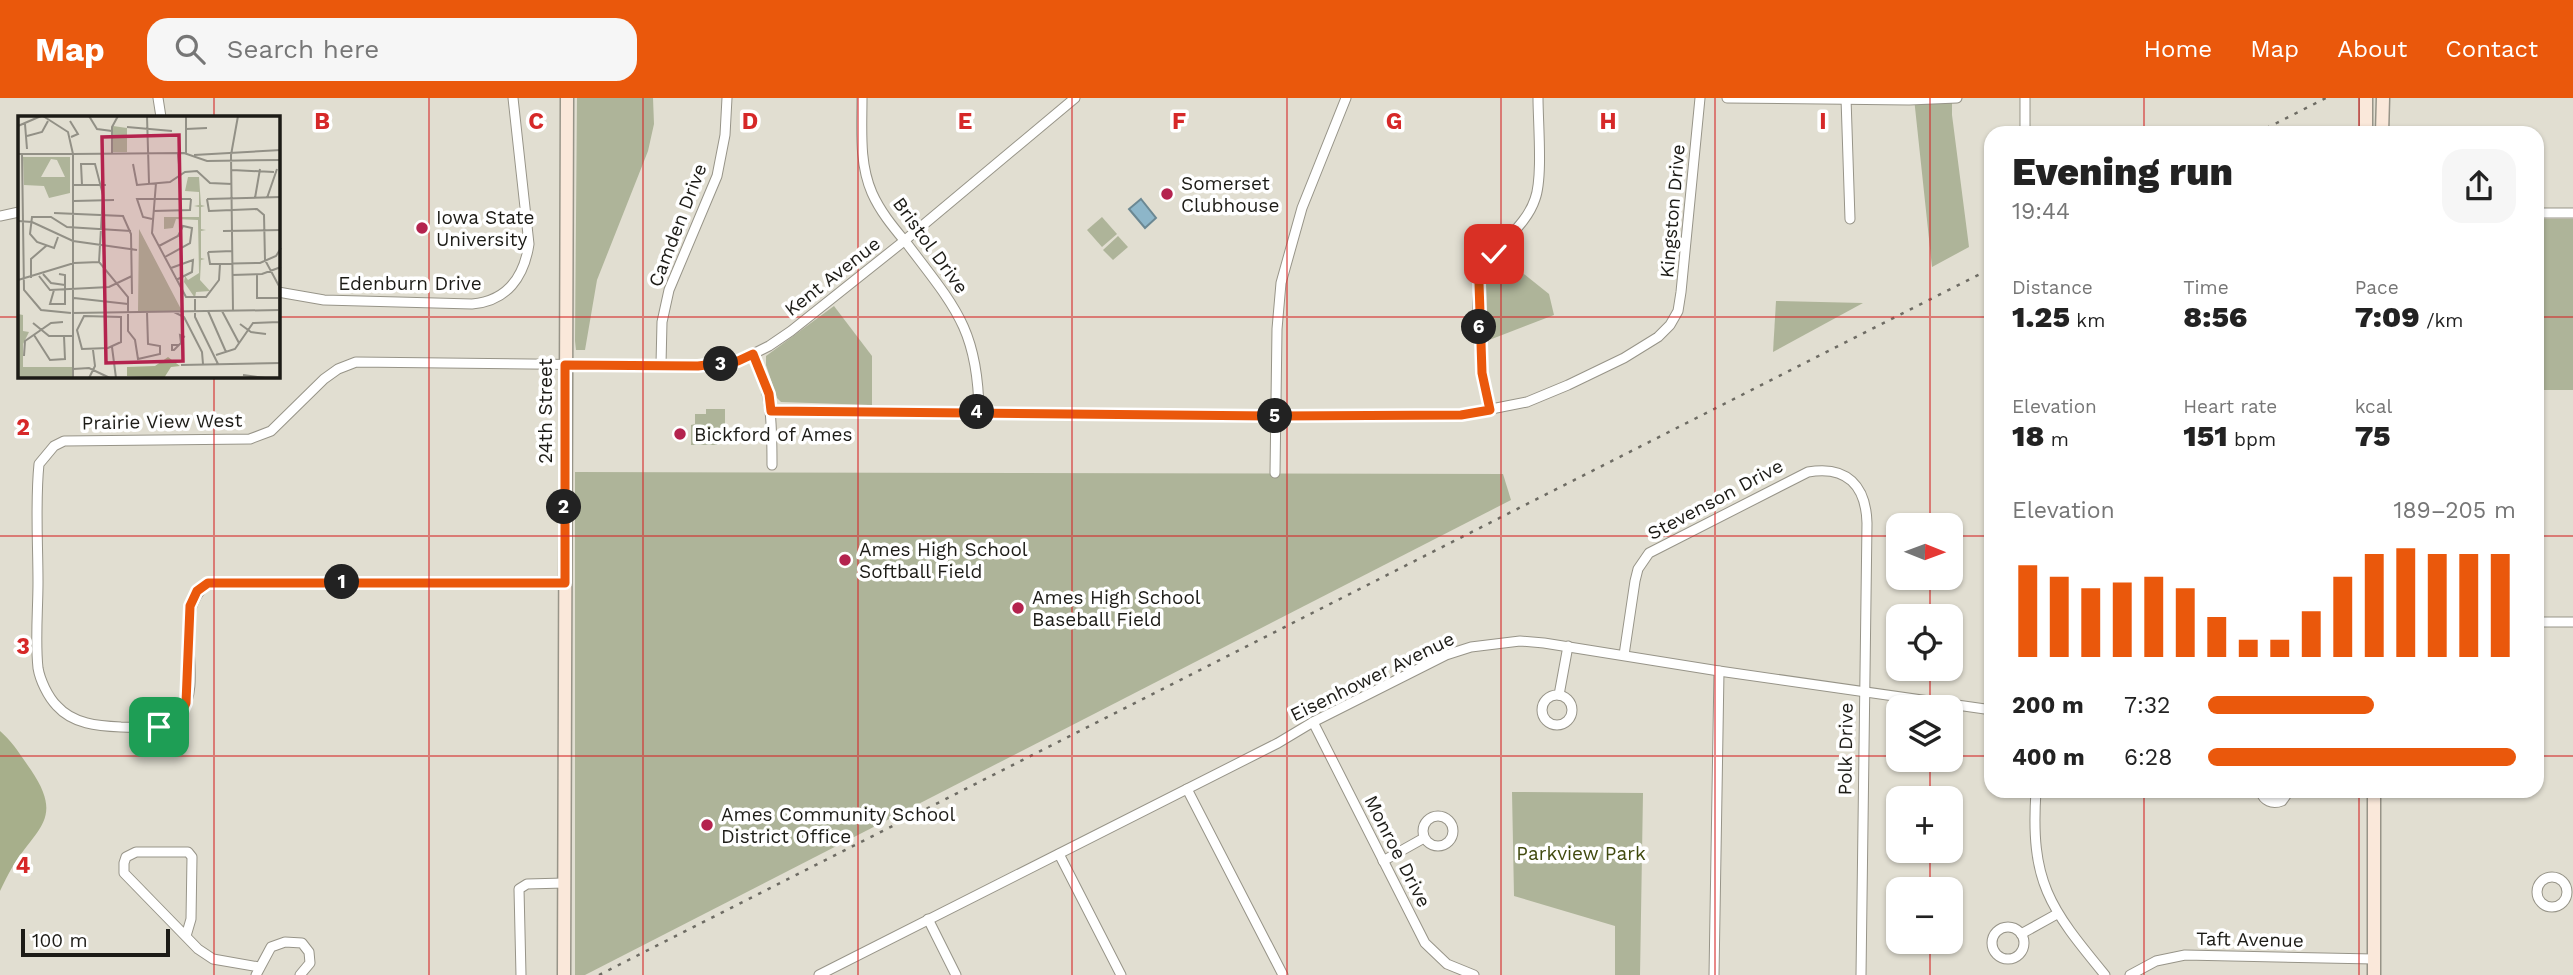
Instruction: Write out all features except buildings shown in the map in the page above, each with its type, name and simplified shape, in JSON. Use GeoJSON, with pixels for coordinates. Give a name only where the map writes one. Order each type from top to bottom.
{"type":"FeatureCollection","features":[{"type":"Feature","properties":{"kind":"main road","name":"24th Street"},"geometry":{"type":"LineString","coordinates":[[565,975],[567,98]]}},
{"type":"Feature","properties":{"kind":"main road"},"geometry":{"type":"LineString","coordinates":[[2366,98],[2366,126]]}},
{"type":"Feature","properties":{"kind":"main road"},"geometry":{"type":"LineString","coordinates":[[2382,126],[2383,98]]}},
{"type":"Feature","properties":{"kind":"main road"},"geometry":{"type":"LineString","coordinates":[[2374,798],[2374,975]]}},
{"type":"Feature","properties":{"kind":"street"},"geometry":{"type":"LineString","coordinates":[[158,98],[161,116]]}},
{"type":"Feature","properties":{"kind":"street","name":"Edenburn Drive"},"geometry":{"type":"LineString","coordinates":[[280,292],[324,300],[472,304],[485,303],[507,290],[519,279],[529,244],[513,98]]}},
{"type":"Feature","properties":{"kind":"street","name":"Camden Drive"},"geometry":{"type":"LineString","coordinates":[[661,364],[662,322],[669,290],[717,176],[725,135],[727,98]]}},
{"type":"Feature","properties":{"kind":"street","name":"Bristol Drive"},"geometry":{"type":"LineString","coordinates":[[862,98],[862,152],[867,178],[887,221],[945,294],[967,331],[977,366],[979,412]]}},
{"type":"Feature","properties":{"kind":"street","name":"Kent Avenue"},"geometry":{"type":"LineString","coordinates":[[565,365],[698,366],[738,361],[753,354],[791,331],[1075,98]]}},
{"type":"Feature","properties":{"kind":"street"},"geometry":{"type":"LineString","coordinates":[[1275,473],[1277,329],[1281,283],[1302,208],[1346,98]]}},
{"type":"Feature","properties":{"kind":"street"},"geometry":{"type":"LineString","coordinates":[[771,411],[1277,416],[1461,415],[1490,410],[1482,373],[1479,283],[1484,267],[1528,213],[1536,199],[1538,98]]}},
{"type":"Feature","properties":{"kind":"street","name":"Kingston Drive"},"geometry":{"type":"LineString","coordinates":[[1490,410],[1527,402],[1568,385],[1624,358],[1658,337],[1670,325],[1678,311],[1681,292],[1700,98]]}},
{"type":"Feature","properties":{"kind":"street"},"geometry":{"type":"LineString","coordinates":[[1727,98],[1957,98]]}},
{"type":"Feature","properties":{"kind":"street"},"geometry":{"type":"LineString","coordinates":[[1846,98],[1850,219]]}},
{"type":"Feature","properties":{"kind":"street"},"geometry":{"type":"LineString","coordinates":[[2025,98],[2025,126]]}},
{"type":"Feature","properties":{"kind":"street"},"geometry":{"type":"LineString","coordinates":[[0,216],[18,212]]}},
{"type":"Feature","properties":{"kind":"street"},"geometry":{"type":"LineString","coordinates":[[2544,213],[2573,213]]}},
{"type":"Feature","properties":{"kind":"street"},"geometry":{"type":"LineString","coordinates":[[753,354],[769,394],[772,465]]}},
{"type":"Feature","properties":{"kind":"street","name":"Prairie View West"},"geometry":{"type":"LineString","coordinates":[[565,365],[356,362],[338,369],[324,379],[271,431],[250,439],[79,439],[64,441],[54,446],[39,464],[38,475],[38,670],[55,705],[85,723],[100,726],[159,727],[180,716],[186,703],[190,606],[197,591],[208,583],[565,583]]}},
{"type":"Feature","properties":{"kind":"street","name":"Stevenson Drive"},"geometry":{"type":"LineString","coordinates":[[1624,654],[1634,581],[1643,561],[1658,547],[1794,477],[1820,470],[1833,471],[1852,480],[1865,498],[1867,523]]}},
{"type":"Feature","properties":{"kind":"street","name":"Polk Drive"},"geometry":{"type":"LineString","coordinates":[[1861,975],[1867,523]]}},
{"type":"Feature","properties":{"kind":"street"},"geometry":{"type":"LineString","coordinates":[[2544,622],[2573,622]]}},
{"type":"Feature","properties":{"kind":"street","name":"Eisenhower Avenue"},"geometry":{"type":"LineString","coordinates":[[819,975],[1446,655],[1471,647],[1520,641],[1567,646],[1984,709]]}},
{"type":"Feature","properties":{"kind":"street"},"geometry":{"type":"LineString","coordinates":[[1559,695],[1567,646]]}},
{"type":"Feature","properties":{"kind":"street"},"geometry":{"type":"LineString","coordinates":[[1714,975],[1719,671]]}},
{"type":"Feature","properties":{"kind":"street","name":"Monroe Drive"},"geometry":{"type":"LineString","coordinates":[[1313,722],[1424,943],[1447,964],[1474,975]]}},
{"type":"Feature","properties":{"kind":"street"},"geometry":{"type":"LineString","coordinates":[[1188,789],[1283,975]]}},
{"type":"Feature","properties":{"kind":"street"},"geometry":{"type":"LineString","coordinates":[[2036,798],[2035,846],[2044,887],[2057,914],[2105,975]]}},
{"type":"Feature","properties":{"kind":"street"},"geometry":{"type":"LineString","coordinates":[[2264,798],[2273,803],[2284,798]]}},
{"type":"Feature","properties":{"kind":"street"},"geometry":{"type":"LineString","coordinates":[[1383,861],[1424,838]]}},
{"type":"Feature","properties":{"kind":"street"},"geometry":{"type":"LineString","coordinates":[[186,936],[191,919],[192,857],[188,852],[136,852],[126,857],[124,873],[198,949],[213,959],[257,971],[271,947],[285,942],[302,943],[309,952],[310,963],[300,975]]}},
{"type":"Feature","properties":{"kind":"street"},"geometry":{"type":"LineString","coordinates":[[1059,854],[1121,975]]}},
{"type":"Feature","properties":{"kind":"street"},"geometry":{"type":"LineString","coordinates":[[522,975],[519,889],[527,884],[564,883]]}},
{"type":"Feature","properties":{"kind":"street"},"geometry":{"type":"LineString","coordinates":[[2021,934],[2057,914]]}},
{"type":"Feature","properties":{"kind":"street"},"geometry":{"type":"LineString","coordinates":[[928,919],[956,975]]}},
{"type":"Feature","properties":{"kind":"street","name":"Taft Avenue"},"geometry":{"type":"LineString","coordinates":[[2130,975],[2156,961],[2185,955],[2374,959]]}},
{"type":"Feature","properties":{"kind":"green space"},"geometry":{"type":"Polygon","coordinates":[[[577,98],[653,98],[654,124],[648,151],[597,280],[585,350],[576,350],[575,341],[577,98]]]}},
{"type":"Feature","properties":{"kind":"green space"},"geometry":{"type":"Polygon","coordinates":[[[1914,98],[1952,98],[1969,247],[1932,267],[1914,98]]]}},
{"type":"Feature","properties":{"kind":"green space"},"geometry":{"type":"Polygon","coordinates":[[[1102,217],[1117,234],[1102,247],[1087,230],[1102,217]]]}},
{"type":"Feature","properties":{"kind":"green space"},"geometry":{"type":"Polygon","coordinates":[[[2544,219],[2573,219],[2573,390],[2544,390],[2544,219]]]}},
{"type":"Feature","properties":{"kind":"green space"},"geometry":{"type":"Polygon","coordinates":[[[1118,236],[1128,247],[1113,260],[1103,250],[1118,236]]]}},
{"type":"Feature","properties":{"kind":"green space"},"geometry":{"type":"Polygon","coordinates":[[[1500,255],[1549,294],[1554,315],[1484,342],[1485,285],[1500,255]]]}},
{"type":"Feature","properties":{"kind":"green space"},"geometry":{"type":"Polygon","coordinates":[[[1776,301],[1863,303],[1773,352],[1776,301]]]}},
{"type":"Feature","properties":{"kind":"green space"},"geometry":{"type":"Polygon","coordinates":[[[834,306],[872,356],[872,405],[781,402],[777,398],[766,365],[766,356],[834,306]]]}},
{"type":"Feature","properties":{"kind":"green space"},"geometry":{"type":"Polygon","coordinates":[[[706,409],[725,409],[725,443],[691,445],[691,425],[695,424],[695,414],[706,414],[706,409]]]}},
{"type":"Feature","properties":{"kind":"green space"},"geometry":{"type":"Polygon","coordinates":[[[575,472],[1503,474],[1511,500],[585,975],[575,975],[575,472]]]}},
{"type":"Feature","properties":{"kind":"green space"},"geometry":{"type":"Polygon","coordinates":[[[0,731],[17,749],[41,787],[46,812],[38,831],[13,866],[0,891],[0,731]]]}},
{"type":"Feature","properties":{"kind":"green space","name":"Parkview Park"},"geometry":{"type":"Polygon","coordinates":[[[1512,792],[1643,793],[1640,975],[1615,975],[1615,926],[1514,896],[1512,792]]]}},
{"type":"Feature","properties":{"kind":"water"},"geometry":{"type":"Polygon","coordinates":[[[1141,199],[1156,218],[1145,228],[1129,209],[1141,199]]]}},
{"type":"Feature","properties":{"kind":"railway"},"geometry":{"type":"LineString","coordinates":[[2271,126],[2326,98]]}},
{"type":"Feature","properties":{"kind":"railway"},"geometry":{"type":"LineString","coordinates":[[599,975],[1984,272]]}},
{"type":"Feature","properties":{"kind":"place","name":"Somerset Clubhouse"},"geometry":{"type":"Point","coordinates":[1167,194]}},
{"type":"Feature","properties":{"kind":"place","name":"Iowa State University"},"geometry":{"type":"Point","coordinates":[422,228]}},
{"type":"Feature","properties":{"kind":"place","name":"Bickford of Ames"},"geometry":{"type":"Point","coordinates":[680,434]}},
{"type":"Feature","properties":{"kind":"place","name":"Ames High School Softball Field"},"geometry":{"type":"Point","coordinates":[845,560]}},
{"type":"Feature","properties":{"kind":"place","name":"Ames High School Baseball Field"},"geometry":{"type":"Point","coordinates":[1018,608]}},
{"type":"Feature","properties":{"kind":"place","name":"Ames Community School District Office"},"geometry":{"type":"Point","coordinates":[707,825]}},
{"type":"Feature","properties":{"kind":"route"},"geometry":{"type":"LineString","coordinates":[[159,727],[180,716],[186,703],[190,606],[197,591],[208,583],[565,583],[565,365],[698,366],[738,361],[753,354],[769,394],[771,411],[1461,415],[1490,410],[1479,345],[1479,283],[1484,267],[1494,254]]}}]}
